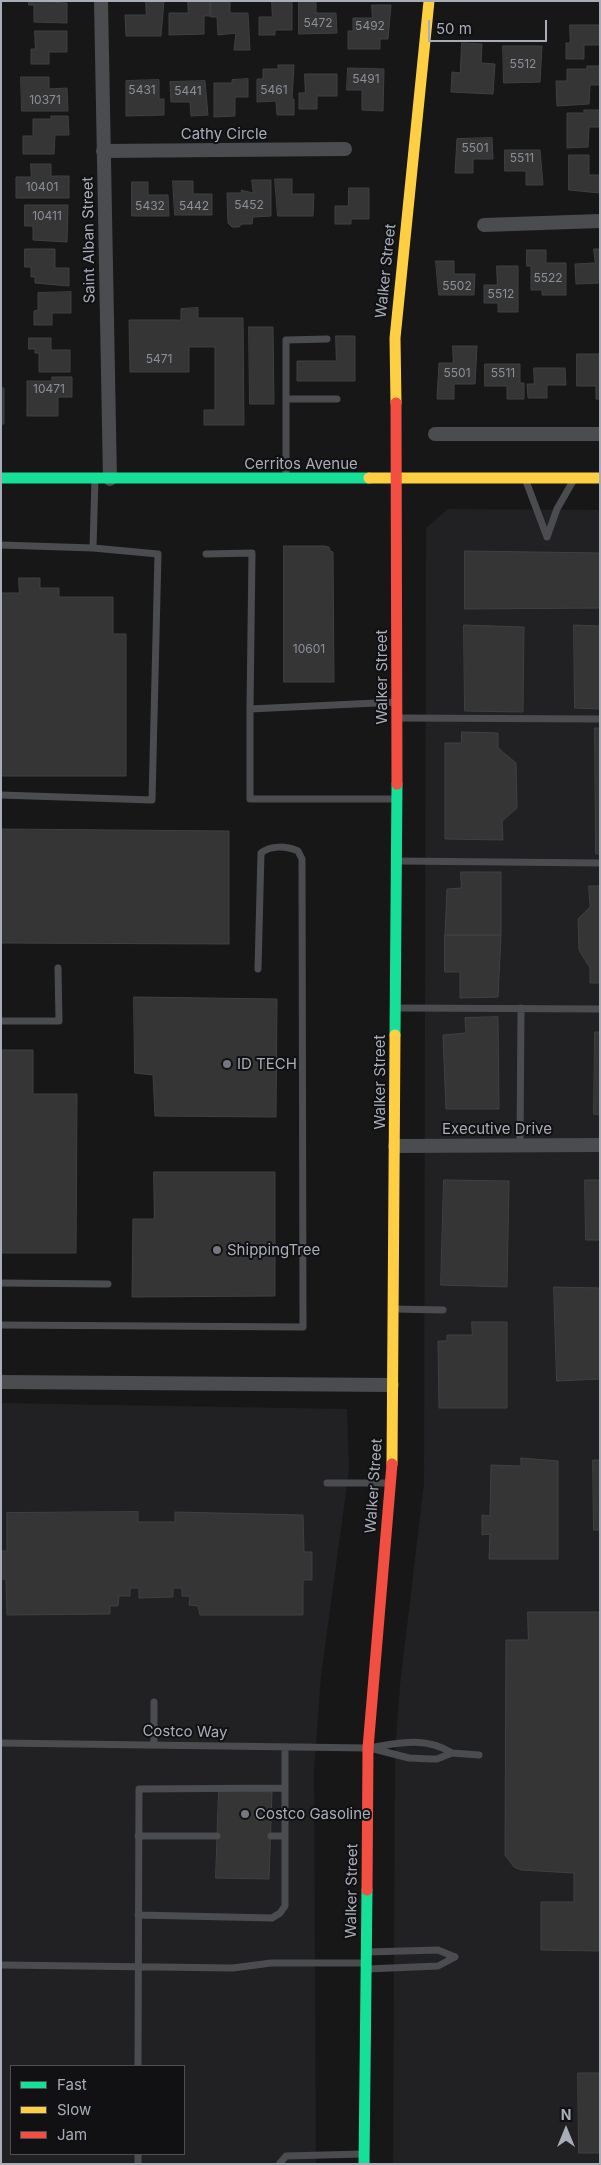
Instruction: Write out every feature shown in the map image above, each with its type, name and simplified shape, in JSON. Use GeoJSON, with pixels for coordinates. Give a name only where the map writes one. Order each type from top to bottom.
{"type":"FeatureCollection","features":[{"type":"Feature","properties":{"kind":"main road","name":"Walker Street"},"geometry":{"type":"LineString","coordinates":[[365,2159],[368,1748],[378,1648],[390,1484],[392,1385],[398,702],[395,338],[428,28],[429,1]]}},
{"type":"Feature","properties":{"kind":"main road","name":"Cerritos Avenue"},"geometry":{"type":"LineString","coordinates":[[1,478],[397,479],[524,476],[600,478]]}},
{"type":"Feature","properties":{"kind":"street","name":"Saint Alban Street"},"geometry":{"type":"LineString","coordinates":[[101,1],[110,479]]}},
{"type":"Feature","properties":{"kind":"street","name":"Cathy Circle"},"geometry":{"type":"LineString","coordinates":[[103,151],[344,149]]}},
{"type":"Feature","properties":{"kind":"street"},"geometry":{"type":"LineString","coordinates":[[484,225],[600,221]]}},
{"type":"Feature","properties":{"kind":"street"},"geometry":{"type":"LineString","coordinates":[[435,434],[600,434]]}},
{"type":"Feature","properties":{"kind":"street","name":"Executive Drive"},"geometry":{"type":"LineString","coordinates":[[395,1146],[600,1145]]}},
{"type":"Feature","properties":{"kind":"street"},"geometry":{"type":"LineString","coordinates":[[1,1382],[392,1385]]}},
{"type":"Feature","properties":{"kind":"lane"},"geometry":{"type":"LineString","coordinates":[[286,479],[286,340],[327,339]]}},
{"type":"Feature","properties":{"kind":"lane"},"geometry":{"type":"LineString","coordinates":[[286,399],[337,399]]}},
{"type":"Feature","properties":{"kind":"lane"},"geometry":{"type":"LineString","coordinates":[[524,476],[547,537],[557,508],[574,478]]}},
{"type":"Feature","properties":{"kind":"lane"},"geometry":{"type":"LineString","coordinates":[[93,548],[95,478]]}},
{"type":"Feature","properties":{"kind":"lane"},"geometry":{"type":"LineString","coordinates":[[1,546],[93,548],[158,554],[152,800],[1,795]]}},
{"type":"Feature","properties":{"kind":"lane"},"geometry":{"type":"LineString","coordinates":[[206,554],[252,553],[250,799],[396,799]]}},
{"type":"Feature","properties":{"kind":"lane"},"geometry":{"type":"LineString","coordinates":[[250,709],[398,702]]}},
{"type":"Feature","properties":{"kind":"lane"},"geometry":{"type":"LineString","coordinates":[[397,718],[600,719]]}},
{"type":"Feature","properties":{"kind":"lane"},"geometry":{"type":"LineString","coordinates":[[1,1325],[303,1327],[302,859],[298,851],[292,848],[268,847],[261,853],[258,968]]}},
{"type":"Feature","properties":{"kind":"lane"},"geometry":{"type":"LineString","coordinates":[[396,861],[600,863]]}},
{"type":"Feature","properties":{"kind":"lane"},"geometry":{"type":"LineString","coordinates":[[1,1021],[59,1021],[58,968]]}},
{"type":"Feature","properties":{"kind":"lane"},"geometry":{"type":"LineString","coordinates":[[395,1008],[600,1009]]}},
{"type":"Feature","properties":{"kind":"lane"},"geometry":{"type":"LineString","coordinates":[[520,1146],[521,1008]]}},
{"type":"Feature","properties":{"kind":"lane"},"geometry":{"type":"LineString","coordinates":[[1,1283],[108,1284]]}},
{"type":"Feature","properties":{"kind":"lane"},"geometry":{"type":"LineString","coordinates":[[393,1309],[443,1310]]}},
{"type":"Feature","properties":{"kind":"lane"},"geometry":{"type":"LineString","coordinates":[[327,1483],[390,1484]]}},
{"type":"Feature","properties":{"kind":"lane"},"geometry":{"type":"LineString","coordinates":[[154,1702],[154,1745]]}},
{"type":"Feature","properties":{"kind":"lane"},"geometry":{"type":"LineString","coordinates":[[368,1748],[410,1742],[439,1745],[452,1753],[479,1755]]}},
{"type":"Feature","properties":{"kind":"lane","name":"Costco Way"},"geometry":{"type":"LineString","coordinates":[[1,1743],[368,1748]]}},
{"type":"Feature","properties":{"kind":"lane"},"geometry":{"type":"LineString","coordinates":[[138,1915],[272,1918],[280,1913],[285,1906],[285,1747]]}},
{"type":"Feature","properties":{"kind":"lane"},"geometry":{"type":"LineString","coordinates":[[368,1748],[409,1758],[437,1760],[452,1753]]}},
{"type":"Feature","properties":{"kind":"lane"},"geometry":{"type":"LineString","coordinates":[[138,2065],[139,1789],[285,1788]]}},
{"type":"Feature","properties":{"kind":"lane"},"geometry":{"type":"LineString","coordinates":[[138,1836],[218,1836]]}},
{"type":"Feature","properties":{"kind":"lane"},"geometry":{"type":"LineString","coordinates":[[271,1836],[285,1836]]}},
{"type":"Feature","properties":{"kind":"lane"},"geometry":{"type":"LineString","coordinates":[[2,1965],[233,1968],[271,1963],[366,1961],[438,1966],[455,1957],[438,1950],[366,1961]]}},
{"type":"Feature","properties":{"kind":"lane"},"geometry":{"type":"LineString","coordinates":[[280,2163],[286,2156],[365,2159]]}},
{"type":"Feature","properties":{"kind":"shaded area"},"geometry":{"type":"Polygon","coordinates":[[[448,509],[600,510],[600,2164],[393,2164],[395,1751],[400,1685],[424,1483],[426,528],[448,509]]]}},
{"type":"Feature","properties":{"kind":"shaded area"},"geometry":{"type":"Polygon","coordinates":[[[1,1403],[347,1409],[349,1470],[321,1676],[314,1770],[316,2164],[1,2164],[1,1403]]]}},
{"type":"Feature","properties":{"kind":"building"},"geometry":{"type":"Polygon","coordinates":[[[29,1],[67,3],[67,23],[34,22],[34,5],[29,5],[29,1]]]}},
{"type":"Feature","properties":{"kind":"building"},"geometry":{"type":"Polygon","coordinates":[[[146,1],[164,1],[161,36],[126,36],[125,15],[146,15],[146,1]]]}},
{"type":"Feature","properties":{"kind":"building"},"geometry":{"type":"Polygon","coordinates":[[[188,1],[210,1],[210,16],[204,16],[204,34],[169,35],[169,13],[188,13],[188,1]]]}},
{"type":"Feature","properties":{"kind":"building"},"geometry":{"type":"Polygon","coordinates":[[[211,1],[230,1],[230,13],[248,13],[250,50],[234,50],[236,33],[218,35],[217,17],[211,17],[211,1]]]}},
{"type":"Feature","properties":{"kind":"building"},"geometry":{"type":"Polygon","coordinates":[[[272,1],[292,1],[292,30],[275,30],[275,35],[259,35],[259,17],[272,17],[272,1]]]}},
{"type":"Feature","properties":{"kind":"building"},"geometry":{"type":"Polygon","coordinates":[[[299,1],[316,1],[316,13],[336,13],[337,33],[299,34],[299,1]]]}},
{"type":"Feature","properties":{"kind":"building"},"geometry":{"type":"Polygon","coordinates":[[[372,5],[391,5],[388,39],[380,39],[380,49],[348,49],[348,31],[353,31],[353,18],[372,18],[372,5]]]}},
{"type":"Feature","properties":{"kind":"building"},"geometry":{"type":"Polygon","coordinates":[[[570,25],[600,25],[600,45],[584,45],[584,59],[566,59],[566,43],[570,43],[570,25]]]}},
{"type":"Feature","properties":{"kind":"building"},"geometry":{"type":"Polygon","coordinates":[[[35,31],[67,31],[67,52],[49,52],[49,64],[31,64],[31,49],[35,49],[35,31]]]}},
{"type":"Feature","properties":{"kind":"building"},"geometry":{"type":"Polygon","coordinates":[[[462,43],[482,44],[481,63],[495,64],[493,94],[451,92],[452,72],[460,73],[462,43]]]}},
{"type":"Feature","properties":{"kind":"building"},"geometry":{"type":"Polygon","coordinates":[[[503,46],[542,46],[540,82],[504,83],[503,46]]]}},
{"type":"Feature","properties":{"kind":"building"},"geometry":{"type":"Polygon","coordinates":[[[278,65],[294,65],[292,99],[294,99],[294,115],[277,115],[276,101],[257,102],[257,79],[263,79],[263,69],[278,69],[278,65]]]}},
{"type":"Feature","properties":{"kind":"building"},"geometry":{"type":"Polygon","coordinates":[[[587,66],[600,66],[600,85],[590,85],[589,104],[557,106],[556,81],[567,81],[567,69],[587,69],[587,66]]]}},
{"type":"Feature","properties":{"kind":"building"},"geometry":{"type":"Polygon","coordinates":[[[348,68],[384,69],[383,111],[362,110],[362,90],[347,90],[348,68]]]}},
{"type":"Feature","properties":{"kind":"building"},"geometry":{"type":"Polygon","coordinates":[[[305,74],[337,74],[337,96],[317,96],[317,109],[299,109],[299,93],[305,93],[305,74]]]}},
{"type":"Feature","properties":{"kind":"building"},"geometry":{"type":"Polygon","coordinates":[[[21,77],[49,77],[49,89],[67,88],[68,111],[22,111],[21,77]]]}},
{"type":"Feature","properties":{"kind":"building"},"geometry":{"type":"Polygon","coordinates":[[[248,79],[248,97],[235,97],[235,116],[214,117],[214,83],[232,83],[232,80],[248,79]]]}},
{"type":"Feature","properties":{"kind":"building"},"geometry":{"type":"Polygon","coordinates":[[[159,80],[159,99],[164,99],[164,115],[126,116],[126,81],[159,80]]]}},
{"type":"Feature","properties":{"kind":"building"},"geometry":{"type":"Polygon","coordinates":[[[205,81],[208,115],[191,116],[190,102],[171,102],[170,82],[205,81]]]}},
{"type":"Feature","properties":{"kind":"building"},"geometry":{"type":"Polygon","coordinates":[[[584,110],[600,110],[600,127],[589,127],[588,147],[567,148],[567,113],[584,113],[584,110]]]}},
{"type":"Feature","properties":{"kind":"building"},"geometry":{"type":"Polygon","coordinates":[[[51,116],[68,116],[69,135],[55,135],[54,154],[23,154],[23,136],[33,136],[33,119],[51,119],[51,116]]]}},
{"type":"Feature","properties":{"kind":"building"},"geometry":{"type":"Polygon","coordinates":[[[492,138],[493,159],[473,159],[473,173],[455,173],[457,139],[492,138]]]}},
{"type":"Feature","properties":{"kind":"building"},"geometry":{"type":"Polygon","coordinates":[[[505,150],[540,150],[543,185],[526,185],[526,171],[505,171],[505,150]]]}},
{"type":"Feature","properties":{"kind":"building"},"geometry":{"type":"Polygon","coordinates":[[[569,155],[589,155],[589,175],[600,175],[600,193],[569,190],[569,155]]]}},
{"type":"Feature","properties":{"kind":"building"},"geometry":{"type":"Polygon","coordinates":[[[31,164],[51,164],[51,176],[69,176],[69,198],[16,198],[16,177],[31,177],[31,164]]]}},
{"type":"Feature","properties":{"kind":"building"},"geometry":{"type":"Polygon","coordinates":[[[275,179],[292,179],[292,194],[314,194],[313,216],[278,216],[275,179]]]}},
{"type":"Feature","properties":{"kind":"building"},"geometry":{"type":"Polygon","coordinates":[[[252,180],[271,180],[271,216],[253,217],[252,224],[232,227],[228,223],[227,193],[242,193],[241,190],[253,193],[252,180]]]}},
{"type":"Feature","properties":{"kind":"building"},"geometry":{"type":"Polygon","coordinates":[[[173,181],[193,181],[193,194],[212,194],[212,215],[175,215],[173,181]]]}},
{"type":"Feature","properties":{"kind":"building"},"geometry":{"type":"Polygon","coordinates":[[[132,182],[148,182],[148,195],[168,195],[169,216],[132,216],[132,182]]]}},
{"type":"Feature","properties":{"kind":"building"},"geometry":{"type":"Polygon","coordinates":[[[349,188],[369,188],[369,219],[351,219],[351,224],[335,224],[335,206],[348,206],[349,188]]]}},
{"type":"Feature","properties":{"kind":"building"},"geometry":{"type":"Polygon","coordinates":[[[25,205],[68,205],[67,242],[33,240],[33,226],[25,226],[25,205]]]}},
{"type":"Feature","properties":{"kind":"building"},"geometry":{"type":"Polygon","coordinates":[[[25,249],[55,249],[55,268],[69,268],[69,286],[35,283],[35,277],[31,277],[31,267],[25,267],[25,249]]]}},
{"type":"Feature","properties":{"kind":"building"},"geometry":{"type":"Polygon","coordinates":[[[594,249],[600,249],[600,283],[576,284],[575,264],[595,263],[594,249]]]}},
{"type":"Feature","properties":{"kind":"building"},"geometry":{"type":"Polygon","coordinates":[[[527,250],[546,250],[546,263],[566,263],[566,295],[542,295],[542,290],[531,290],[531,266],[527,266],[527,250]]]}},
{"type":"Feature","properties":{"kind":"building"},"geometry":{"type":"Polygon","coordinates":[[[436,261],[454,261],[454,274],[475,274],[474,295],[439,295],[436,261]]]}},
{"type":"Feature","properties":{"kind":"building"},"geometry":{"type":"Polygon","coordinates":[[[497,266],[518,266],[518,312],[498,312],[498,303],[484,303],[484,285],[497,285],[497,266]]]}},
{"type":"Feature","properties":{"kind":"building"},"geometry":{"type":"Polygon","coordinates":[[[71,292],[71,313],[52,313],[52,325],[34,325],[34,311],[38,310],[38,293],[71,292]]]}},
{"type":"Feature","properties":{"kind":"building"},"geometry":{"type":"Polygon","coordinates":[[[198,308],[198,318],[243,318],[244,425],[204,425],[204,410],[215,410],[215,347],[189,347],[189,372],[130,372],[129,320],[181,320],[181,309],[198,308]]]}},
{"type":"Feature","properties":{"kind":"building"},"geometry":{"type":"Polygon","coordinates":[[[249,327],[273,327],[274,404],[250,404],[249,327]]]}},
{"type":"Feature","properties":{"kind":"building"},"geometry":{"type":"Polygon","coordinates":[[[336,336],[355,336],[355,381],[297,381],[297,361],[336,361],[336,336]]]}},
{"type":"Feature","properties":{"kind":"building"},"geometry":{"type":"Polygon","coordinates":[[[29,338],[51,338],[51,350],[70,350],[70,372],[39,372],[39,353],[35,353],[35,349],[29,349],[29,338]]]}},
{"type":"Feature","properties":{"kind":"building"},"geometry":{"type":"Polygon","coordinates":[[[453,346],[477,346],[475,384],[454,384],[454,399],[437,399],[439,363],[453,363],[453,346]]]}},
{"type":"Feature","properties":{"kind":"building"},"geometry":{"type":"Polygon","coordinates":[[[577,354],[600,354],[600,399],[596,399],[596,386],[577,386],[577,354]]]}},
{"type":"Feature","properties":{"kind":"building"},"geometry":{"type":"Polygon","coordinates":[[[485,364],[520,364],[520,383],[524,383],[524,399],[507,399],[507,386],[485,386],[485,364]]]}},
{"type":"Feature","properties":{"kind":"building"},"geometry":{"type":"Polygon","coordinates":[[[534,368],[565,368],[566,385],[547,385],[547,398],[528,398],[527,384],[534,384],[534,368]]]}},
{"type":"Feature","properties":{"kind":"building"},"geometry":{"type":"Polygon","coordinates":[[[52,377],[72,377],[72,397],[58,397],[58,416],[27,416],[27,381],[52,381],[52,377]]]}},
{"type":"Feature","properties":{"kind":"building"},"geometry":{"type":"Polygon","coordinates":[[[1,388],[4,388],[4,424],[1,424],[1,388]]]}},
{"type":"Feature","properties":{"kind":"building"},"geometry":{"type":"Polygon","coordinates":[[[284,546],[324,546],[329,547],[330,551],[333,552],[334,682],[284,682],[284,546]]]}},
{"type":"Feature","properties":{"kind":"building"},"geometry":{"type":"Polygon","coordinates":[[[465,551],[600,553],[600,608],[465,609],[465,551]]]}},
{"type":"Feature","properties":{"kind":"building"},"geometry":{"type":"Polygon","coordinates":[[[19,578],[40,578],[40,588],[59,588],[59,597],[113,597],[113,634],[126,634],[126,776],[1,776],[1,593],[19,593],[19,578]]]}},
{"type":"Feature","properties":{"kind":"building"},"geometry":{"type":"Polygon","coordinates":[[[464,625],[524,627],[523,712],[465,711],[464,625]]]}},
{"type":"Feature","properties":{"kind":"building"},"geometry":{"type":"Polygon","coordinates":[[[574,625],[600,626],[600,709],[575,708],[574,625]]]}},
{"type":"Feature","properties":{"kind":"building"},"geometry":{"type":"Polygon","coordinates":[[[595,728],[600,728],[600,854],[596,854],[595,728]]]}},
{"type":"Feature","properties":{"kind":"building"},"geometry":{"type":"Polygon","coordinates":[[[462,732],[498,733],[498,748],[516,763],[517,808],[502,821],[503,840],[445,839],[445,743],[461,743],[462,732]]]}},
{"type":"Feature","properties":{"kind":"building"},"geometry":{"type":"Polygon","coordinates":[[[1,829],[229,831],[229,944],[1,943],[1,829]]]}},
{"type":"Feature","properties":{"kind":"building"},"geometry":{"type":"Polygon","coordinates":[[[461,872],[501,872],[501,935],[445,935],[447,889],[461,888],[461,872]]]}},
{"type":"Feature","properties":{"kind":"building"},"geometry":{"type":"Polygon","coordinates":[[[589,886],[600,886],[600,983],[590,983],[590,968],[579,950],[578,919],[590,907],[589,886]]]}},
{"type":"Feature","properties":{"kind":"building"},"geometry":{"type":"Polygon","coordinates":[[[445,935],[501,935],[498,997],[460,998],[460,972],[445,972],[445,935]]]}},
{"type":"Feature","properties":{"kind":"building"},"geometry":{"type":"Polygon","coordinates":[[[134,997],[277,999],[276,1117],[155,1116],[153,1075],[135,1073],[134,997]]]}},
{"type":"Feature","properties":{"kind":"building"},"geometry":{"type":"Polygon","coordinates":[[[498,1017],[499,1109],[446,1109],[443,1035],[466,1033],[465,1018],[498,1017]]]}},
{"type":"Feature","properties":{"kind":"building"},"geometry":{"type":"Polygon","coordinates":[[[595,1032],[600,1032],[600,1115],[594,1114],[595,1032]]]}},
{"type":"Feature","properties":{"kind":"building"},"geometry":{"type":"Polygon","coordinates":[[[1,1050],[33,1050],[33,1094],[77,1094],[76,1253],[1,1253],[1,1050]]]}},
{"type":"Feature","properties":{"kind":"building"},"geometry":{"type":"Polygon","coordinates":[[[154,1172],[275,1172],[275,1296],[132,1297],[133,1219],[154,1219],[154,1172]]]}},
{"type":"Feature","properties":{"kind":"building"},"geometry":{"type":"Polygon","coordinates":[[[444,1180],[509,1181],[507,1287],[441,1285],[444,1180]]]}},
{"type":"Feature","properties":{"kind":"building"},"geometry":{"type":"Polygon","coordinates":[[[585,1180],[600,1180],[600,1240],[586,1240],[585,1180]]]}},
{"type":"Feature","properties":{"kind":"building"},"geometry":{"type":"Polygon","coordinates":[[[554,1287],[600,1288],[600,1379],[557,1381],[554,1287]]]}},
{"type":"Feature","properties":{"kind":"building"},"geometry":{"type":"Polygon","coordinates":[[[472,1322],[507,1322],[507,1408],[439,1408],[438,1341],[447,1341],[447,1335],[472,1335],[472,1322]]]}},
{"type":"Feature","properties":{"kind":"building"},"geometry":{"type":"Polygon","coordinates":[[[521,1458],[558,1461],[558,1559],[489,1559],[490,1534],[482,1535],[482,1515],[490,1516],[491,1465],[521,1466],[521,1458]]]}},
{"type":"Feature","properties":{"kind":"building"},"geometry":{"type":"Polygon","coordinates":[[[593,1460],[600,1460],[600,1530],[594,1530],[593,1460]]]}},
{"type":"Feature","properties":{"kind":"building"},"geometry":{"type":"Polygon","coordinates":[[[138,1512],[138,1522],[175,1522],[175,1512],[303,1515],[304,1552],[312,1552],[312,1580],[303,1580],[303,1615],[200,1615],[198,1606],[189,1605],[190,1596],[182,1596],[182,1588],[173,1588],[173,1597],[139,1598],[139,1588],[130,1588],[130,1596],[119,1596],[118,1606],[110,1606],[110,1614],[7,1615],[6,1579],[1,1579],[1,1551],[7,1551],[7,1513],[138,1512]]]}},
{"type":"Feature","properties":{"kind":"building"},"geometry":{"type":"Polygon","coordinates":[[[528,1612],[600,1612],[600,1951],[541,1950],[541,1902],[574,1902],[574,1873],[521,1870],[514,1867],[505,1855],[506,1640],[528,1640],[528,1612]]]}},
{"type":"Feature","properties":{"kind":"building","name":"Costco Gasoline"},"geometry":{"type":"Polygon","coordinates":[[[219,1790],[272,1792],[269,1879],[216,1878],[219,1790]]]}},
{"type":"Feature","properties":{"kind":"building"},"geometry":{"type":"Polygon","coordinates":[[[578,2073],[600,2073],[600,2153],[579,2153],[578,2073]]]}},
{"type":"Feature","properties":{"kind":"traffic: fast"},"geometry":{"type":"LineString","coordinates":[[1,478],[369,478]]}},
{"type":"Feature","properties":{"kind":"traffic: fast"},"geometry":{"type":"LineString","coordinates":[[395,1035],[397,784]]}},
{"type":"Feature","properties":{"kind":"traffic: fast"},"geometry":{"type":"LineString","coordinates":[[364,2164],[367,1890]]}},
{"type":"Feature","properties":{"kind":"traffic: slow"},"geometry":{"type":"LineString","coordinates":[[396,403],[395,338],[429,1]]}},
{"type":"Feature","properties":{"kind":"traffic: slow"},"geometry":{"type":"LineString","coordinates":[[369,478],[600,478]]}},
{"type":"Feature","properties":{"kind":"traffic: slow"},"geometry":{"type":"LineString","coordinates":[[392,1464],[395,1035]]}},
{"type":"Feature","properties":{"kind":"traffic: jam"},"geometry":{"type":"LineString","coordinates":[[396,403],[397,784]]}},
{"type":"Feature","properties":{"kind":"traffic: jam"},"geometry":{"type":"LineString","coordinates":[[367,1890],[368,1748],[392,1464]]}},
{"type":"Feature","properties":{"kind":"place","name":"ID TECH"},"geometry":{"type":"Point","coordinates":[227,1064]}},
{"type":"Feature","properties":{"kind":"place","name":"ShippingTree"},"geometry":{"type":"Point","coordinates":[217,1250]}},
{"type":"Feature","properties":{"kind":"place","name":"Costco Gasoline"},"geometry":{"type":"Point","coordinates":[245,1814]}}]}
